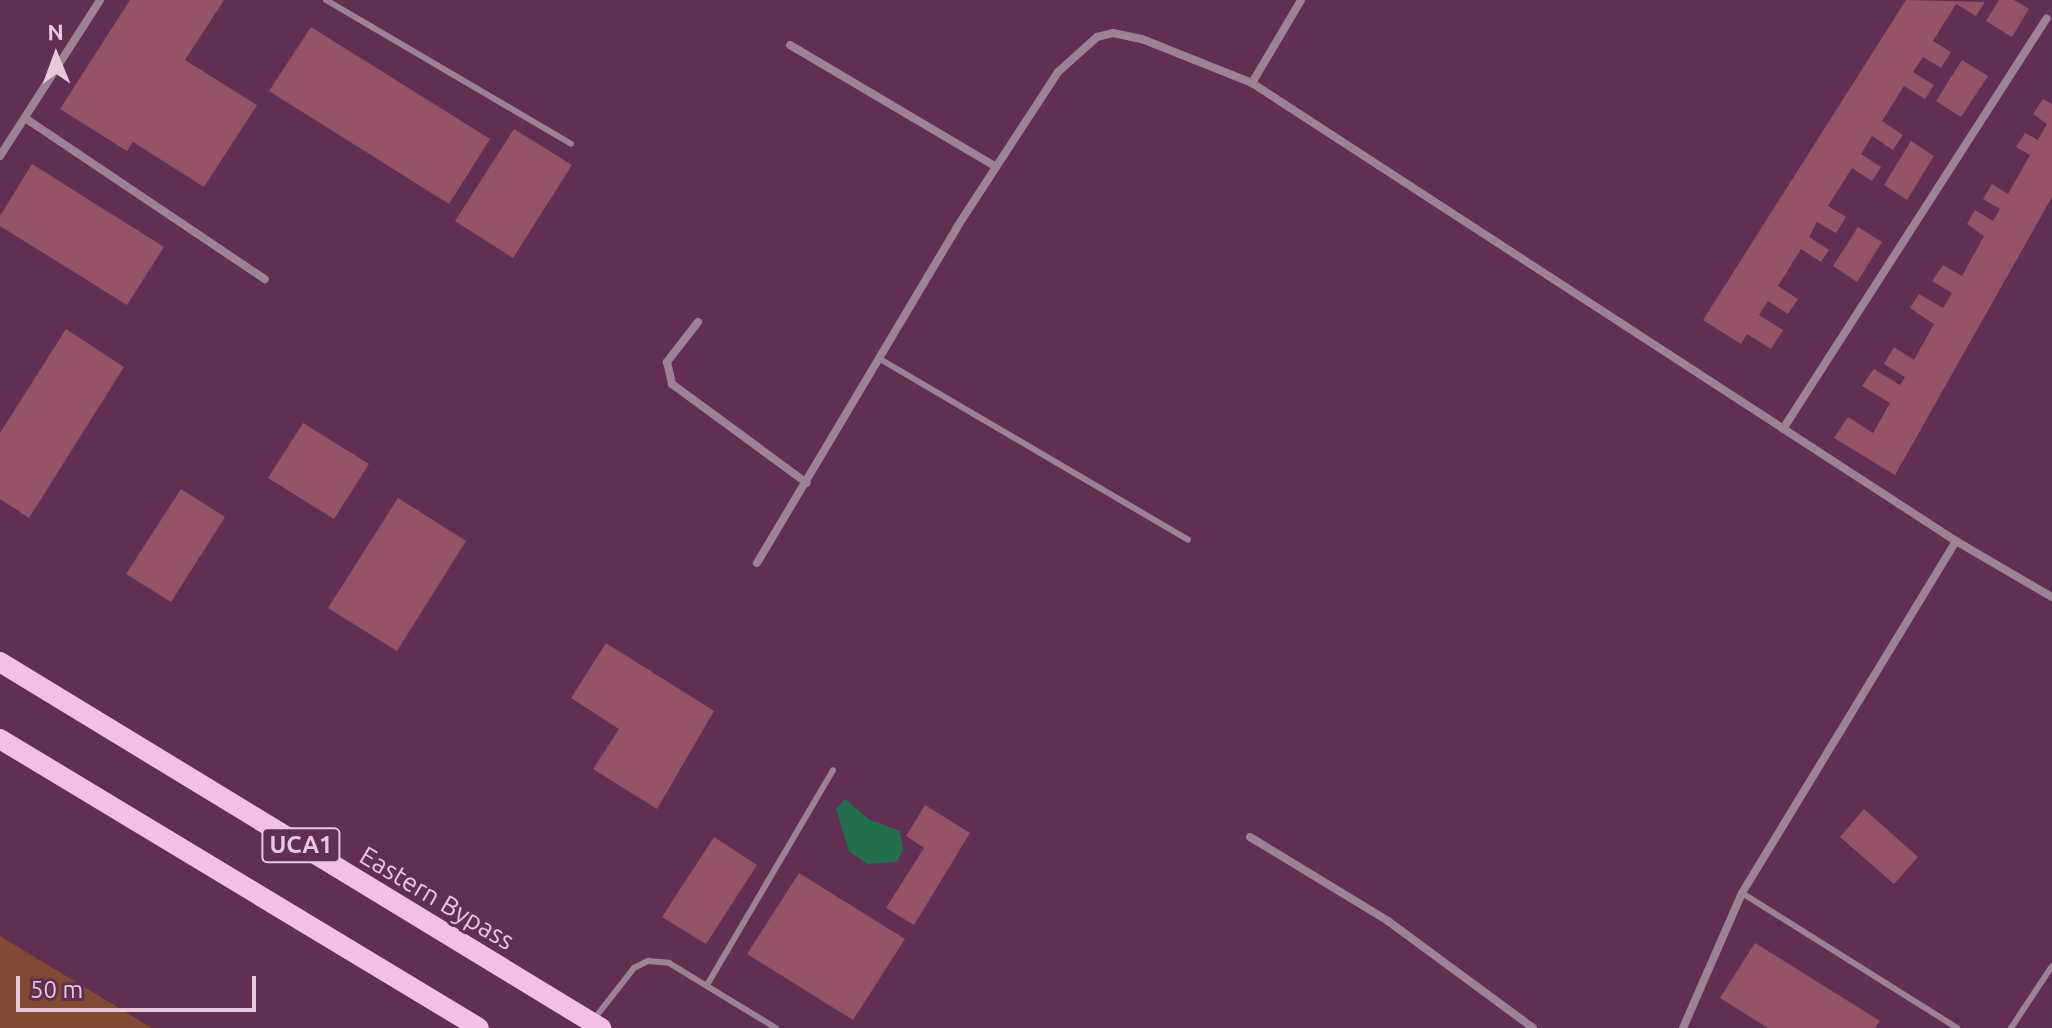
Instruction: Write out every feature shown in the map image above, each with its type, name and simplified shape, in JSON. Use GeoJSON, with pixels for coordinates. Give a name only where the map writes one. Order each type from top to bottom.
{"type":"FeatureCollection","features":[{"type":"Feature","properties":{"kind":"main road","name":"Eastern Bypass"},"geometry":{"type":"LineString","coordinates":[[0,662],[596,1025]]}},
{"type":"Feature","properties":{"kind":"main road","name":"UCA1"},"geometry":{"type":"LineString","coordinates":[[0,739],[479,1028]]}},
{"type":"Feature","properties":{"kind":"street"},"geometry":{"type":"LineString","coordinates":[[0,156],[100,0]]}},
{"type":"Feature","properties":{"kind":"street"},"geometry":{"type":"LineString","coordinates":[[1252,83],[1301,0]]}},
{"type":"Feature","properties":{"kind":"street"},"geometry":{"type":"LineString","coordinates":[[1783,429],[2047,18]]}},
{"type":"Feature","properties":{"kind":"street"},"geometry":{"type":"LineString","coordinates":[[757,563],[996,167],[1058,72],[1097,37],[1113,33],[1142,39],[1252,83],[1956,541],[2052,597]]}},
{"type":"Feature","properties":{"kind":"street"},"geometry":{"type":"LineString","coordinates":[[790,45],[996,167]]}},
{"type":"Feature","properties":{"kind":"street"},"geometry":{"type":"LineString","coordinates":[[25,118],[265,279]]}},
{"type":"Feature","properties":{"kind":"street"},"geometry":{"type":"LineString","coordinates":[[698,322],[667,362],[672,384],[807,483]]}},
{"type":"Feature","properties":{"kind":"street"},"geometry":{"type":"LineString","coordinates":[[1683,1028],[1742,893],[1956,541]]}},
{"type":"Feature","properties":{"kind":"street"},"geometry":{"type":"LineString","coordinates":[[1250,837],[1388,921],[1533,1028]]}},
{"type":"Feature","properties":{"kind":"lane"},"geometry":{"type":"LineString","coordinates":[[326,0],[571,144]]}},
{"type":"Feature","properties":{"kind":"lane"},"geometry":{"type":"LineString","coordinates":[[880,359],[1188,540]]}},
{"type":"Feature","properties":{"kind":"lane"},"geometry":{"type":"LineString","coordinates":[[707,985],[833,770]]}},
{"type":"Feature","properties":{"kind":"lane"},"geometry":{"type":"LineString","coordinates":[[1742,893],[1957,1028]]}},
{"type":"Feature","properties":{"kind":"lane"},"geometry":{"type":"LineString","coordinates":[[596,1025],[634,968],[648,961],[669,963],[776,1028]]}},
{"type":"Feature","properties":{"kind":"lane"},"geometry":{"type":"LineString","coordinates":[[2011,1028],[2052,966]]}},
{"type":"Feature","properties":{"kind":"shaded area"},"geometry":{"type":"Polygon","coordinates":[[[845,799],[870,820],[900,831],[903,851],[896,862],[867,864],[849,851],[836,809],[845,799]]]}},
{"type":"Feature","properties":{"kind":"shaded area"},"geometry":{"type":"Polygon","coordinates":[[[0,936],[152,1028],[0,1028],[0,936]]]}},
{"type":"Feature","properties":{"kind":"building"},"geometry":{"type":"Polygon","coordinates":[[[130,0],[224,0],[185,60],[257,105],[204,187],[133,142],[127,151],[60,109],[130,0]]]}},
{"type":"Feature","properties":{"kind":"building"},"geometry":{"type":"Polygon","coordinates":[[[1906,0],[1985,2],[1976,16],[1956,4],[1933,41],[1951,52],[1941,68],[1923,57],[1913,72],[1934,85],[1925,99],[1904,86],[1882,121],[1903,135],[1893,150],[1872,136],[1861,154],[1881,167],[1872,181],[1852,168],[1828,206],[1846,217],[1836,233],[1817,222],[1809,237],[1829,250],[1821,262],[1801,249],[1778,286],[1798,299],[1788,314],[1768,301],[1759,315],[1783,330],[1771,349],[1747,334],[1741,344],[1703,320],[1906,0]]]}},
{"type":"Feature","properties":{"kind":"building"},"geometry":{"type":"Polygon","coordinates":[[[1999,0],[2014,0],[2029,9],[2012,37],[1986,21],[1999,0]]]}},
{"type":"Feature","properties":{"kind":"building"},"geometry":{"type":"Polygon","coordinates":[[[311,27],[490,139],[449,204],[269,91],[311,27]]]}},
{"type":"Feature","properties":{"kind":"building"},"geometry":{"type":"Polygon","coordinates":[[[1962,60],[1988,76],[1961,117],[1936,101],[1962,60]]]}},
{"type":"Feature","properties":{"kind":"building"},"geometry":{"type":"Polygon","coordinates":[[[2043,99],[2052,104],[2052,197],[1895,475],[1834,438],[1848,417],[1873,433],[1890,403],[1862,386],[1874,369],[1900,385],[1905,377],[1884,364],[1894,347],[1914,360],[1934,324],[1910,308],[1919,294],[1943,308],[1952,293],[1932,281],[1943,265],[1962,276],[1984,236],[1967,224],[1975,210],[1993,221],[2000,209],[1983,199],[1992,184],[2008,194],[2030,155],[2016,147],[2025,133],[2038,140],[2047,124],[2033,114],[2043,99]]]}},
{"type":"Feature","properties":{"kind":"building"},"geometry":{"type":"Polygon","coordinates":[[[514,129],[572,165],[513,258],[455,221],[514,129]]]}},
{"type":"Feature","properties":{"kind":"building"},"geometry":{"type":"Polygon","coordinates":[[[1911,141],[1934,156],[1907,200],[1884,185],[1911,141]]]}},
{"type":"Feature","properties":{"kind":"building"},"geometry":{"type":"Polygon","coordinates":[[[32,164],[164,247],[127,305],[0,226],[0,216],[32,164]]]}},
{"type":"Feature","properties":{"kind":"building"},"geometry":{"type":"Polygon","coordinates":[[[1858,227],[1882,242],[1857,282],[1833,266],[1858,227]]]}},
{"type":"Feature","properties":{"kind":"building"},"geometry":{"type":"Polygon","coordinates":[[[66,329],[124,367],[29,518],[0,499],[0,433],[66,329]]]}},
{"type":"Feature","properties":{"kind":"building"},"geometry":{"type":"Polygon","coordinates":[[[303,423],[369,464],[334,519],[268,478],[303,423]]]}},
{"type":"Feature","properties":{"kind":"building"},"geometry":{"type":"Polygon","coordinates":[[[181,489],[225,517],[171,602],[126,574],[181,489]]]}},
{"type":"Feature","properties":{"kind":"building"},"geometry":{"type":"Polygon","coordinates":[[[398,498],[466,541],[397,651],[328,608],[398,498]]]}},
{"type":"Feature","properties":{"kind":"building"},"geometry":{"type":"Polygon","coordinates":[[[606,643],[714,711],[657,809],[593,769],[619,729],[571,698],[606,643]]]}},
{"type":"Feature","properties":{"kind":"building"},"geometry":{"type":"Polygon","coordinates":[[[925,805],[970,833],[914,925],[886,908],[924,848],[906,836],[925,805]]]}},
{"type":"Feature","properties":{"kind":"building"},"geometry":{"type":"Polygon","coordinates":[[[1864,809],[1918,857],[1894,884],[1840,837],[1864,809]]]}},
{"type":"Feature","properties":{"kind":"building"},"geometry":{"type":"Polygon","coordinates":[[[714,837],[757,865],[706,944],[662,917],[714,837]]]}},
{"type":"Feature","properties":{"kind":"building"},"geometry":{"type":"Polygon","coordinates":[[[799,873],[905,939],[853,1020],[747,954],[799,873]]]}},
{"type":"Feature","properties":{"kind":"building"},"geometry":{"type":"Polygon","coordinates":[[[1755,943],[1880,1021],[1875,1028],[1768,1028],[1720,998],[1755,943]]]}}]}
